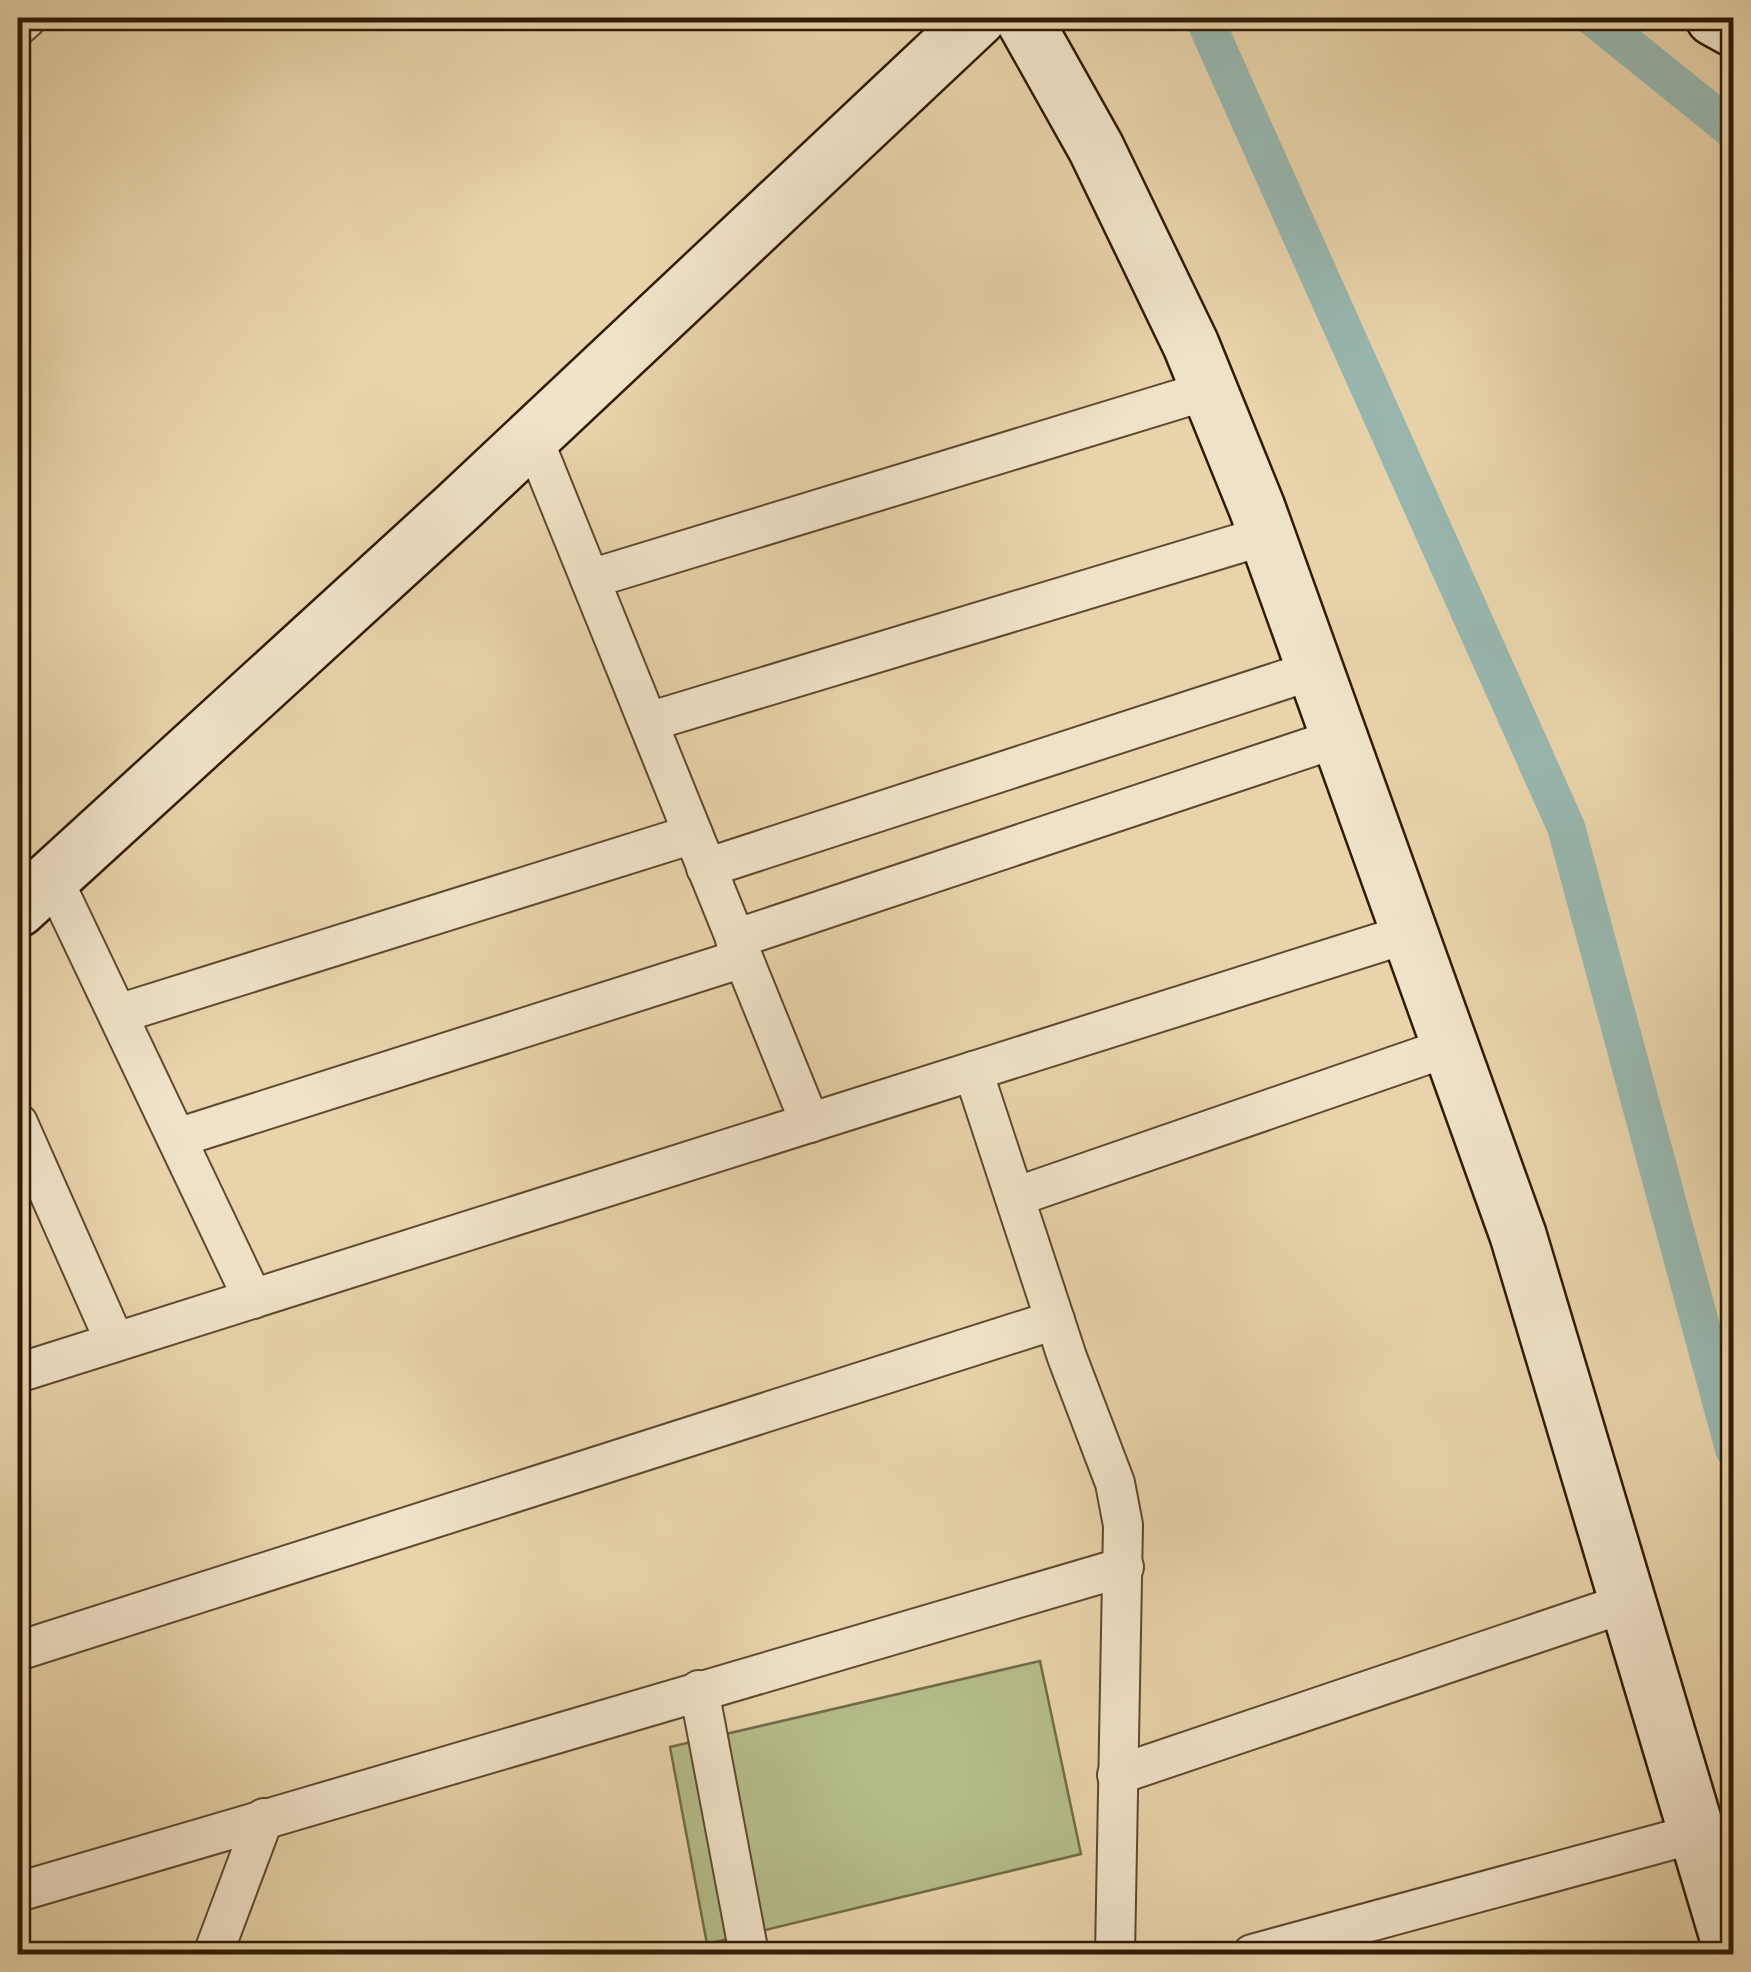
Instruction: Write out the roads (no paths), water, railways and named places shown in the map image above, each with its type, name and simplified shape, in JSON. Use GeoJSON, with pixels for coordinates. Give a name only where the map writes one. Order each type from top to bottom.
{"type":"FeatureCollection","features":[{"type":"Feature","properties":{"kind":"main road"},"geometry":{"type":"LineString","coordinates":[[35,893],[532,436],[978,18]]}},
{"type":"Feature","properties":{"kind":"main road"},"geometry":{"type":"LineString","coordinates":[[1023,18],[1096,148],[1210,390],[1267,535],[1518,1235],[1694,1834],[1722,1949]]}},
{"type":"Feature","properties":{"kind":"main road"},"geometry":{"type":"LineString","coordinates":[[1714,18],[1734,29]]}},
{"type":"Feature","properties":{"kind":"street"},"geometry":{"type":"LineString","coordinates":[[18,26],[27,18]]}},
{"type":"Feature","properties":{"kind":"street"},"geometry":{"type":"LineString","coordinates":[[590,579],[1210,390]]}},
{"type":"Feature","properties":{"kind":"street"},"geometry":{"type":"LineString","coordinates":[[532,436],[810,1123]]}},
{"type":"Feature","properties":{"kind":"street"},"geometry":{"type":"LineString","coordinates":[[648,722],[1267,535]]}},
{"type":"Feature","properties":{"kind":"street"},"geometry":{"type":"LineString","coordinates":[[118,1014],[700,851],[1314,670]]}},
{"type":"Feature","properties":{"kind":"street"},"geometry":{"type":"LineString","coordinates":[[177,1138],[739,948],[1338,738]]}},
{"type":"Feature","properties":{"kind":"street"},"geometry":{"type":"LineString","coordinates":[[35,893],[118,1014],[253,1299]]}},
{"type":"Feature","properties":{"kind":"street"},"geometry":{"type":"LineString","coordinates":[[18,1374],[1407,934]]}},
{"type":"Feature","properties":{"kind":"street"},"geometry":{"type":"LineString","coordinates":[[1015,1197],[1449,1048]]}},
{"type":"Feature","properties":{"kind":"street"},"geometry":{"type":"LineString","coordinates":[[973,1071],[1055,1320],[1115,1483],[1124,1525],[1115,1954]]}},
{"type":"Feature","properties":{"kind":"street"},"geometry":{"type":"LineString","coordinates":[[18,1124],[115,1342]]}},
{"type":"Feature","properties":{"kind":"street"},"geometry":{"type":"LineString","coordinates":[[18,1651],[1055,1320]]}},
{"type":"Feature","properties":{"kind":"street"},"geometry":{"type":"LineString","coordinates":[[18,1892],[1124,1568]]}},
{"type":"Feature","properties":{"kind":"street"},"geometry":{"type":"LineString","coordinates":[[1117,1775],[1626,1603]]}},
{"type":"Feature","properties":{"kind":"street"},"geometry":{"type":"LineString","coordinates":[[699,1690],[749,1954]]}},
{"type":"Feature","properties":{"kind":"street"},"geometry":{"type":"LineString","coordinates":[[213,1954],[264,1818]]}},
{"type":"Feature","properties":{"kind":"street"},"geometry":{"type":"LineString","coordinates":[[1252,1954],[1694,1834]]}},
{"type":"Feature","properties":{"kind":"waterway"},"geometry":{"type":"LineString","coordinates":[[1204,18],[1566,827],[1734,1449]]}},
{"type":"Feature","properties":{"kind":"waterway"},"geometry":{"type":"LineString","coordinates":[[1594,18],[1734,131]]}}]}
